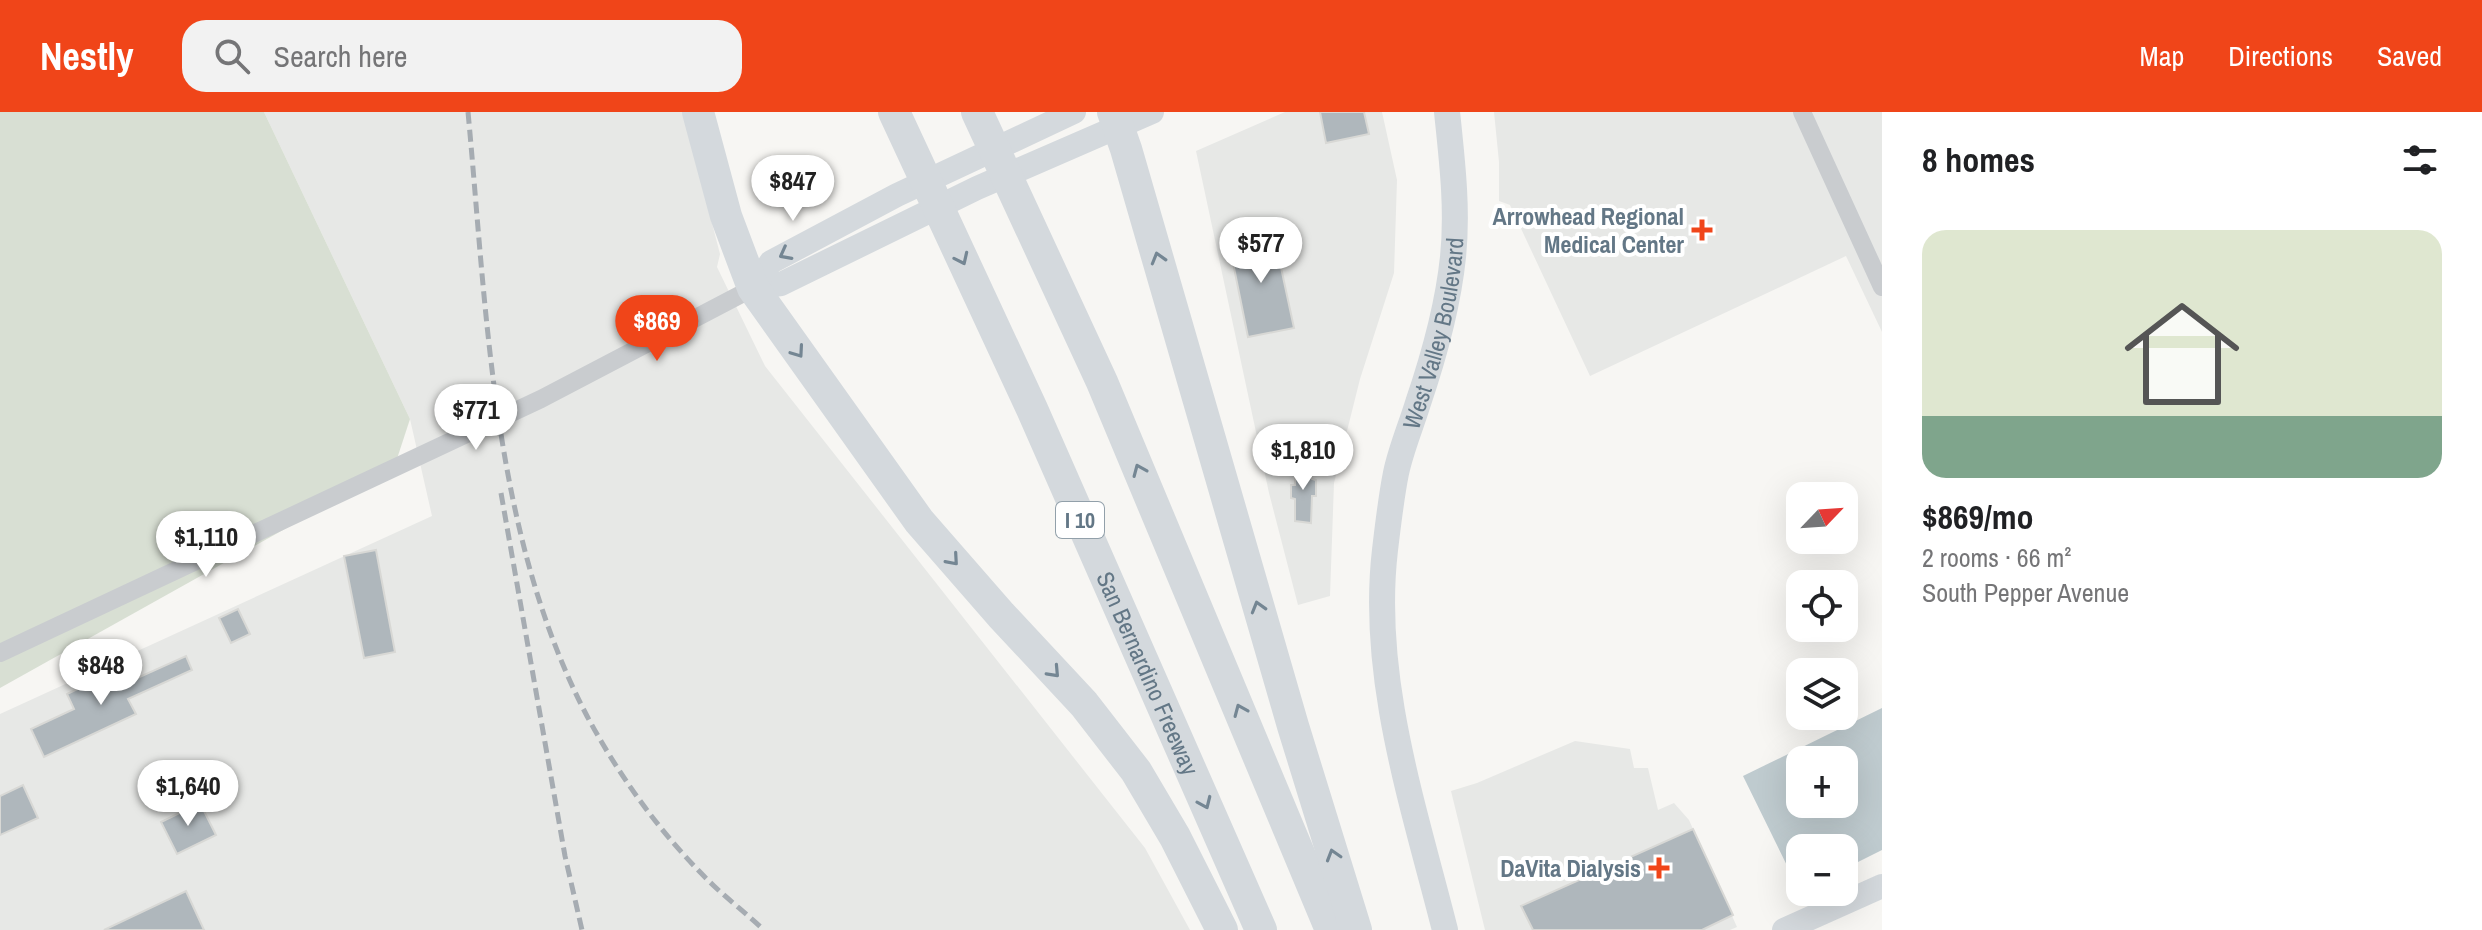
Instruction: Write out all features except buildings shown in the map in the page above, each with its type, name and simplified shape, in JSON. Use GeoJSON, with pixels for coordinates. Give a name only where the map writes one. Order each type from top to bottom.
{"type":"FeatureCollection","features":[{"type":"Feature","properties":{"kind":"highway"},"geometry":{"type":"LineString","coordinates":[[698,112],[726,216],[753,288],[919,521],[1084,704],[1136,771],[1175,837],[1222,930]]}},
{"type":"Feature","properties":{"kind":"highway","name":"San Bernardino Freeway"},"geometry":{"type":"LineString","coordinates":[[894,112],[1032,409],[1261,930]]}},
{"type":"Feature","properties":{"kind":"highway"},"geometry":{"type":"LineString","coordinates":[[977,112],[1102,382],[1331,930]]}},
{"type":"Feature","properties":{"kind":"highway"},"geometry":{"type":"LineString","coordinates":[[1116,119],[1293,726],[1356,930]]}},
{"type":"Feature","properties":{"kind":"main road"},"geometry":{"type":"LineString","coordinates":[[753,288],[771,262],[876,206],[1074,112]]}},
{"type":"Feature","properties":{"kind":"main road"},"geometry":{"type":"LineString","coordinates":[[753,288],[781,284],[886,231],[1062,150],[1116,119],[1152,112]]}},
{"type":"Feature","properties":{"kind":"main road","name":"West Valley Boulevard"},"geometry":{"type":"LineString","coordinates":[[1445,930],[1409,790],[1393,714],[1382,635],[1384,553],[1396,472],[1435,347],[1453,256],[1454,176],[1447,112]]}},
{"type":"Feature","properties":{"kind":"main road"},"geometry":{"type":"LineString","coordinates":[[1784,930],[1882,886]]}},
{"type":"Feature","properties":{"kind":"street"},"geometry":{"type":"LineString","coordinates":[[1802,112],[1882,287]]}},
{"type":"Feature","properties":{"kind":"street"},"geometry":{"type":"LineString","coordinates":[[0,653],[541,399],[753,288]]}},
{"type":"Feature","properties":{"kind":"shaded area"},"geometry":{"type":"Polygon","coordinates":[[[0,112],[264,112],[410,419],[394,468],[0,688],[0,112]]]}},
{"type":"Feature","properties":{"kind":"shaded area"},"geometry":{"type":"Polygon","coordinates":[[[264,112],[683,112],[720,254],[717,267],[765,366],[1145,848],[1190,930],[0,930],[0,714],[432,516],[410,419],[264,112]]]}},
{"type":"Feature","properties":{"kind":"shaded area"},"geometry":{"type":"Polygon","coordinates":[[[1285,112],[1382,112],[1397,180],[1394,273],[1360,379],[1334,483],[1330,596],[1298,605],[1269,493],[1196,151],[1285,112]]]}},
{"type":"Feature","properties":{"kind":"shaded area","name":"Arrowhead Regional Medical Center"},"geometry":{"type":"Polygon","coordinates":[[[1494,112],[1882,112],[1882,332],[1846,256],[1590,376],[1510,205],[1499,201],[1494,112]]]}},
{"type":"Feature","properties":{"kind":"shaded area"},"geometry":{"type":"Polygon","coordinates":[[[1882,708],[1882,850],[1858,862],[1858,834],[1786,834],[1786,864],[1743,776],[1786,755],[1786,818],[1858,818],[1858,746],[1804,746],[1837,730],[1858,730],[1858,720],[1882,708]]]}},
{"type":"Feature","properties":{"kind":"shaded area"},"geometry":{"type":"Polygon","coordinates":[[[1575,741],[1630,749],[1634,768],[1648,768],[1658,810],[1674,803],[1689,820],[1737,927],[1730,930],[1485,930],[1451,791],[1575,741]]]}},
{"type":"Feature","properties":{"kind":"railway"},"geometry":{"type":"LineString","coordinates":[[468,112],[481,266],[499,421],[531,573],[555,646],[587,716],[644,806],[720,892],[764,930]]}},
{"type":"Feature","properties":{"kind":"railway"},"geometry":{"type":"LineString","coordinates":[[501,493],[565,856],[582,930]]}},
{"type":"Feature","properties":{"kind":"place","name":"Arrowhead Regional Medical Center"},"geometry":{"type":"Point","coordinates":[1702,230]}},
{"type":"Feature","properties":{"kind":"place","name":"DaVita Dialysis"},"geometry":{"type":"Point","coordinates":[1659,868]}}]}
